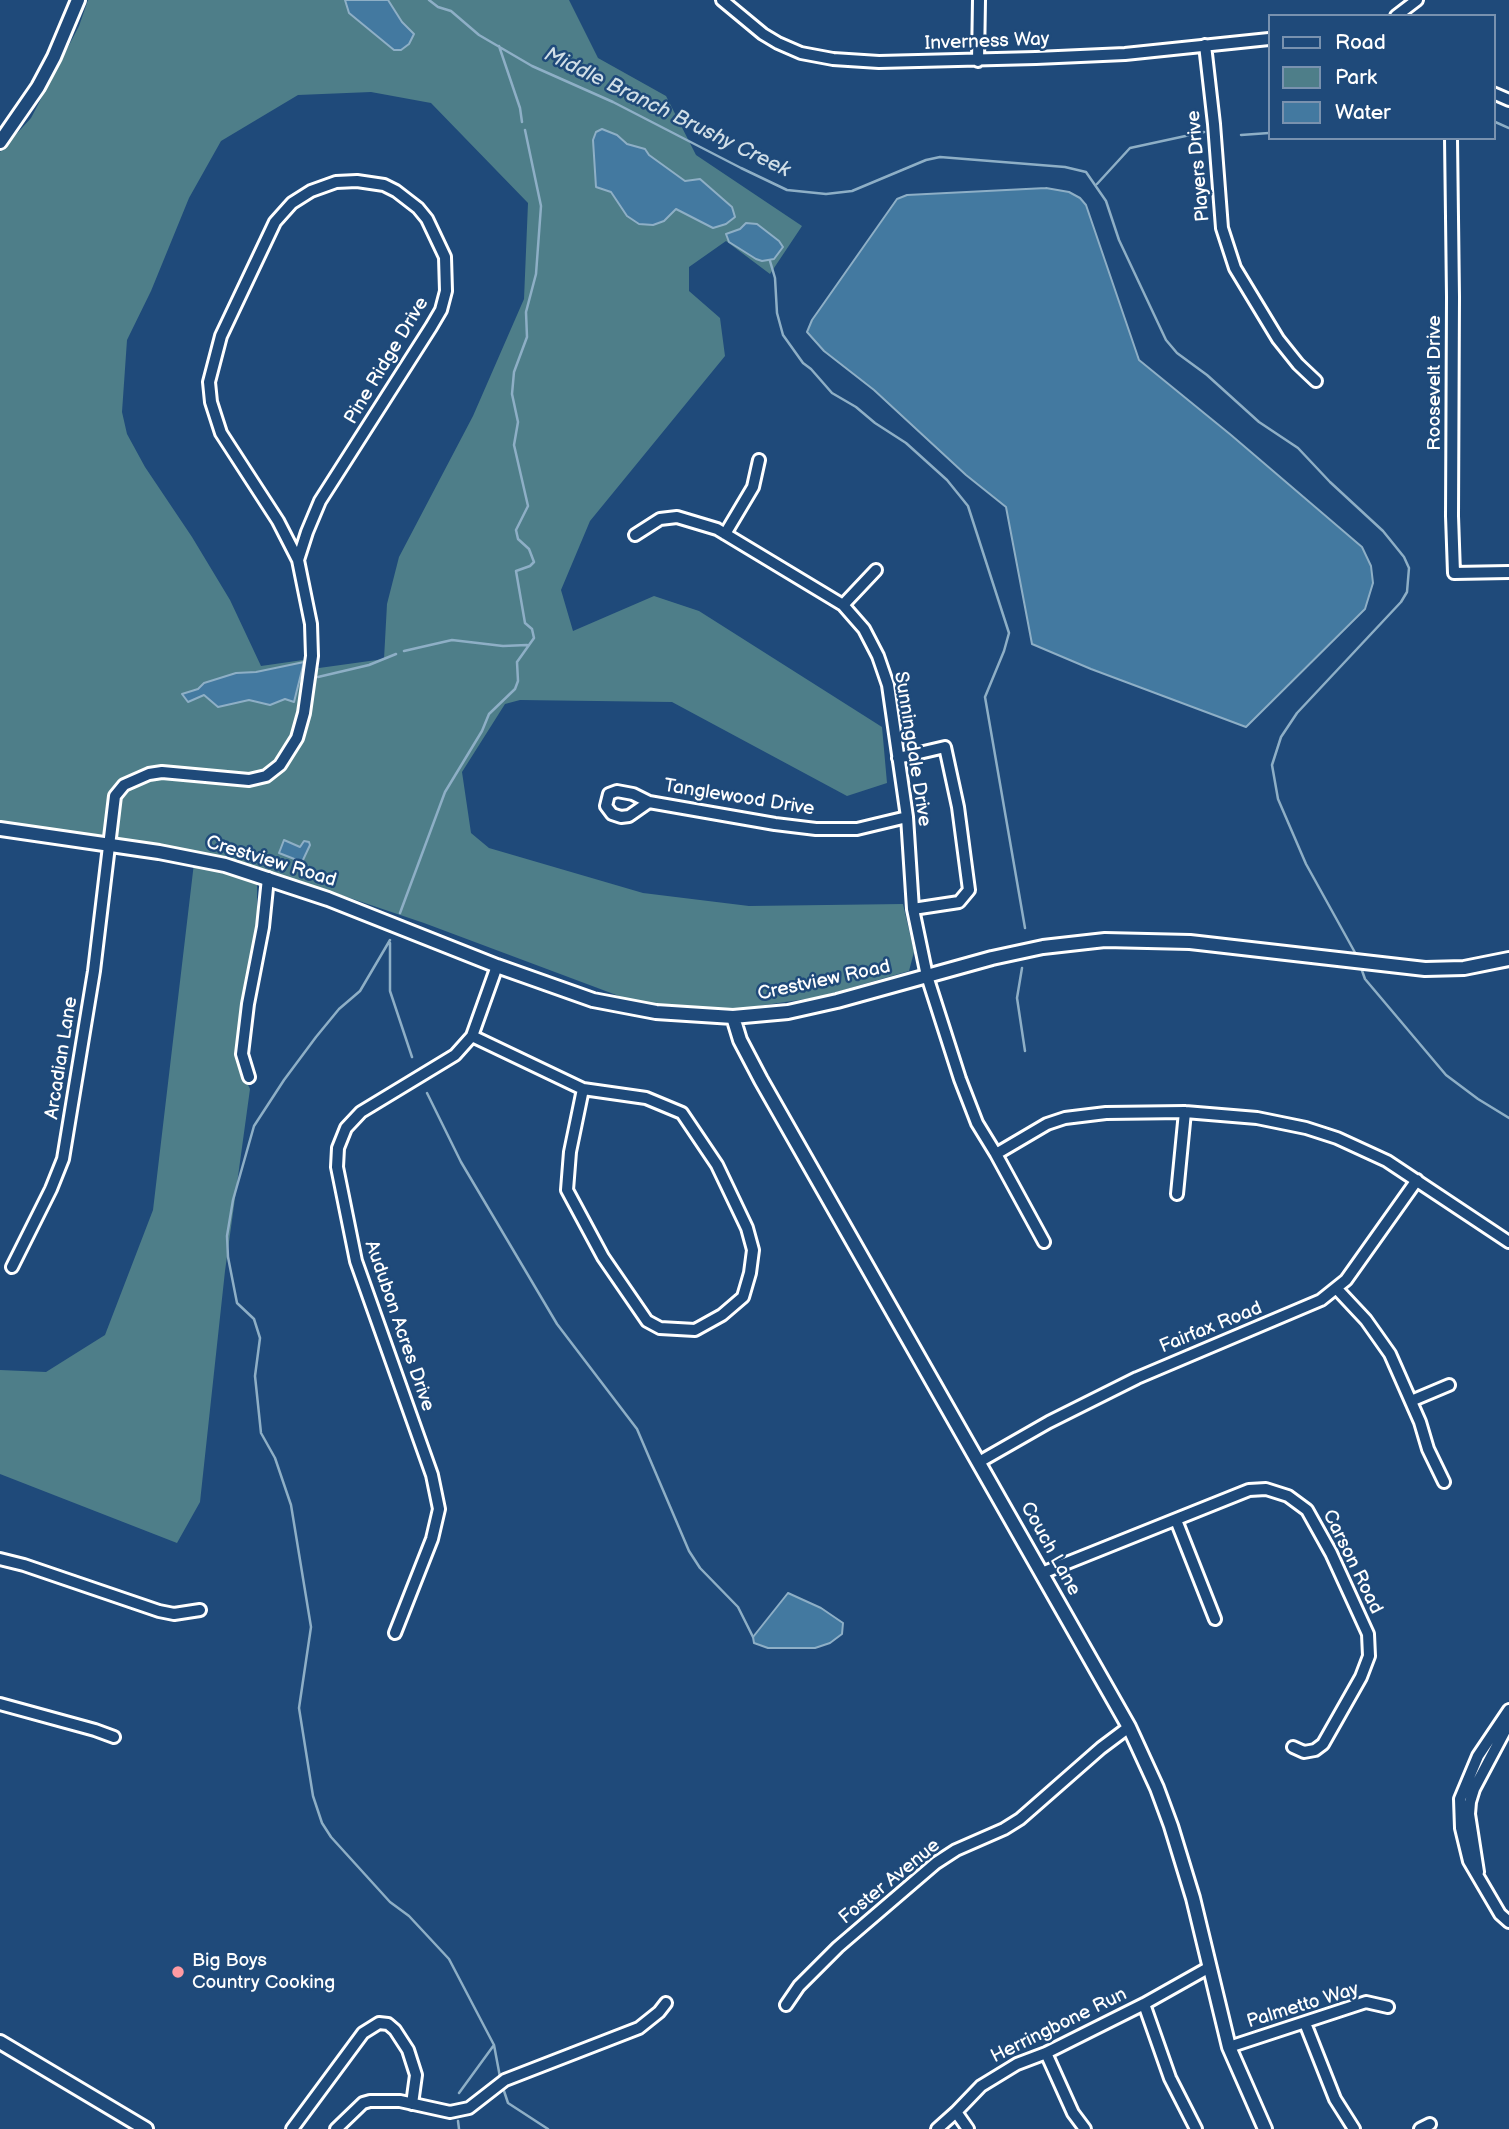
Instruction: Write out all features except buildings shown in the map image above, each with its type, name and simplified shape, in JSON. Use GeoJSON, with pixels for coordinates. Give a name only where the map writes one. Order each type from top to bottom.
{"type":"FeatureCollection","features":[{"type":"Feature","properties":{"kind":"street"},"geometry":{"type":"LineString","coordinates":[[0,142],[38,87],[78,0]]}},
{"type":"Feature","properties":{"kind":"street","name":"Inverness Way"},"geometry":{"type":"LineString","coordinates":[[722,0],[763,34],[802,53],[833,59],[879,62],[978,61],[1125,54],[1268,39]]}},
{"type":"Feature","properties":{"kind":"street"},"geometry":{"type":"LineString","coordinates":[[978,61],[979,0]]}},
{"type":"Feature","properties":{"kind":"street"},"geometry":{"type":"LineString","coordinates":[[1399,14],[1417,0]]}},
{"type":"Feature","properties":{"kind":"street","name":"Players Drive"},"geometry":{"type":"LineString","coordinates":[[1205,45],[1222,228],[1228,248],[1235,268],[1278,339],[1316,381]]}},
{"type":"Feature","properties":{"kind":"street","name":"Roosevelt Drive"},"geometry":{"type":"LineString","coordinates":[[1451,140],[1454,573],[1509,572]]}},
{"type":"Feature","properties":{"kind":"street","name":"Pine Ridge Drive"},"geometry":{"type":"LineString","coordinates":[[108,844],[116,796],[124,785],[135,779],[162,772],[258,779],[274,772],[297,738],[304,713],[312,656],[311,624],[298,560],[278,521],[230,448],[215,419],[209,382],[221,336],[266,236],[283,211],[309,192],[336,182],[357,181],[384,185],[412,203],[433,229],[447,271],[444,301],[431,327],[320,501],[298,560]]}},
{"type":"Feature","properties":{"kind":"street"},"geometry":{"type":"LineString","coordinates":[[725,534],[753,486],[759,460]]}},
{"type":"Feature","properties":{"kind":"street","name":"Sunningdale Drive"},"geometry":{"type":"LineString","coordinates":[[635,535],[660,519],[677,517],[695,521],[725,534],[843,606],[864,629],[878,656],[888,685],[907,817],[913,909],[927,976],[977,1123],[1044,1242]]}},
{"type":"Feature","properties":{"kind":"street"},"geometry":{"type":"LineString","coordinates":[[843,606],[876,570]]}},
{"type":"Feature","properties":{"kind":"street"},"geometry":{"type":"LineString","coordinates":[[898,758],[945,747],[958,807],[969,890],[959,902],[913,909]]}},
{"type":"Feature","properties":{"kind":"street","name":"Tanglewood Drive"},"geometry":{"type":"LineString","coordinates":[[649,802],[816,829],[857,829],[907,817]]}},
{"type":"Feature","properties":{"kind":"street","name":"Crestview Road"},"geometry":{"type":"LineString","coordinates":[[0,829],[189,857],[268,877],[497,966],[593,1000],[656,1012],[733,1017],[788,1012],[1043,947],[1105,940],[1190,942],[1425,969],[1464,968],[1509,959]]}},
{"type":"Feature","properties":{"kind":"street","name":"Arcadian Lane"},"geometry":{"type":"LineString","coordinates":[[12,1267],[51,1189],[63,1158],[94,971],[108,844]]}},
{"type":"Feature","properties":{"kind":"street"},"geometry":{"type":"LineString","coordinates":[[249,1077],[243,1054],[268,877]]}},
{"type":"Feature","properties":{"kind":"street","name":"Audubon Acres Drive"},"geometry":{"type":"LineString","coordinates":[[395,1633],[432,1539],[439,1509],[432,1475],[356,1261],[337,1158],[342,1136],[352,1120],[456,1055],[472,1036],[497,966]]}},
{"type":"Feature","properties":{"kind":"street","name":"Couch Lane"},"geometry":{"type":"LineString","coordinates":[[733,1017],[740,1040],[761,1080],[1129,1727],[1157,1788],[1182,1858],[1229,2047],[1265,2129]]}},
{"type":"Feature","properties":{"kind":"street"},"geometry":{"type":"LineString","coordinates":[[472,1036],[583,1089],[646,1098],[682,1113],[717,1165],[747,1228],[753,1250],[743,1297],[723,1315],[695,1330],[660,1328],[647,1321],[603,1257],[567,1190],[570,1152],[583,1089]]}},
{"type":"Feature","properties":{"kind":"street"},"geometry":{"type":"LineString","coordinates":[[996,1154],[1047,1124],[1065,1118],[1106,1112],[1185,1112],[1257,1118],[1306,1128],[1387,1161],[1509,1242]]}},
{"type":"Feature","properties":{"kind":"street"},"geometry":{"type":"LineString","coordinates":[[1177,1194],[1185,1112]]}},
{"type":"Feature","properties":{"kind":"street","name":"Fairfax Road"},"geometry":{"type":"LineString","coordinates":[[979,1462],[1099,1396],[1309,1306],[1337,1289],[1366,1254],[1417,1180]]}},
{"type":"Feature","properties":{"kind":"street"},"geometry":{"type":"LineString","coordinates":[[1337,1289],[1366,1320],[1390,1354],[1444,1482]]}},
{"type":"Feature","properties":{"kind":"street"},"geometry":{"type":"LineString","coordinates":[[1411,1401],[1449,1385]]}},
{"type":"Feature","properties":{"kind":"street","name":"Carson Road"},"geometry":{"type":"LineString","coordinates":[[1042,1573],[1249,1490],[1266,1489],[1289,1496],[1307,1510],[1331,1553],[1368,1634],[1369,1656],[1361,1676],[1323,1744],[1315,1750],[1304,1752],[1293,1747]]}},
{"type":"Feature","properties":{"kind":"street"},"geometry":{"type":"LineString","coordinates":[[1176,1520],[1215,1619]]}},
{"type":"Feature","properties":{"kind":"street"},"geometry":{"type":"LineString","coordinates":[[0,1559],[24,1564],[159,1611],[174,1614],[200,1610]]}},
{"type":"Feature","properties":{"kind":"street"},"geometry":{"type":"LineString","coordinates":[[0,1704],[114,1737]]}},
{"type":"Feature","properties":{"kind":"street"},"geometry":{"type":"LineString","coordinates":[[1509,1710],[1478,1756],[1460,1799],[1461,1828],[1469,1861],[1500,1914],[1509,1922]]}},
{"type":"Feature","properties":{"kind":"street"},"geometry":{"type":"LineString","coordinates":[[1479,1878],[1469,1814],[1470,1802],[1474,1789],[1509,1723]]}},
{"type":"Feature","properties":{"kind":"street","name":"Foster Avenue"},"geometry":{"type":"LineString","coordinates":[[786,2005],[799,1986],[838,1947],[936,1863],[956,1850],[1020,1819],[1129,1727]]}},
{"type":"Feature","properties":{"kind":"street","name":"Herringbone Run"},"geometry":{"type":"LineString","coordinates":[[937,2129],[981,2086],[1017,2064],[1046,2053],[1144,2004],[1208,1968]]}},
{"type":"Feature","properties":{"kind":"street","name":"Palmetto Way"},"geometry":{"type":"LineString","coordinates":[[1229,2047],[1366,2002],[1388,2007]]}},
{"type":"Feature","properties":{"kind":"street"},"geometry":{"type":"LineString","coordinates":[[336,2129],[363,2103],[381,2099],[450,2112],[469,2108],[505,2080],[639,2028],[666,2003]]}},
{"type":"Feature","properties":{"kind":"street"},"geometry":{"type":"LineString","coordinates":[[1144,2004],[1170,2078],[1196,2129]]}},
{"type":"Feature","properties":{"kind":"street"},"geometry":{"type":"LineString","coordinates":[[292,2129],[363,2034],[379,2023],[395,2030],[408,2050],[416,2075],[412,2104]]}},
{"type":"Feature","properties":{"kind":"street"},"geometry":{"type":"LineString","coordinates":[[1305,2023],[1335,2099],[1354,2129]]}},
{"type":"Feature","properties":{"kind":"street"},"geometry":{"type":"LineString","coordinates":[[0,2042],[146,2129]]}},
{"type":"Feature","properties":{"kind":"street"},"geometry":{"type":"LineString","coordinates":[[1046,2053],[1073,2113],[1085,2129]]}},
{"type":"Feature","properties":{"kind":"street"},"geometry":{"type":"LineString","coordinates":[[956,2112],[968,2129]]}},
{"type":"Feature","properties":{"kind":"green space"},"geometry":{"type":"Polygon","coordinates":[[[88,0],[569,0],[598,58],[666,96],[696,155],[802,226],[770,274],[726,241],[689,267],[689,291],[720,318],[725,356],[590,521],[561,590],[573,631],[654,596],[699,611],[882,727],[887,783],[847,796],[672,702],[520,700],[505,704],[462,772],[471,833],[489,848],[643,893],[749,906],[903,904],[914,952],[909,971],[819,997],[745,1008],[704,1009],[635,1002],[424,923],[261,868],[257,880],[257,921],[237,1062],[250,1089],[225,1271],[200,1502],[177,1543],[0,1474],[0,1370],[46,1372],[105,1335],[153,1210],[194,863],[0,835],[0,152],[31,118],[79,26],[88,0]],[[371,92],[298,95],[221,141],[189,198],[151,291],[127,340],[122,412],[127,434],[145,467],[230,600],[261,666],[303,660],[319,668],[384,659],[387,604],[399,557],[473,416],[524,299],[528,203],[431,103],[371,92]]]}},
{"type":"Feature","properties":{"kind":"water"},"geometry":{"type":"Polygon","coordinates":[[[345,0],[388,0],[402,22],[414,34],[409,44],[401,50],[394,50],[349,13],[345,0]]]}},
{"type":"Feature","properties":{"kind":"water"},"geometry":{"type":"Polygon","coordinates":[[[602,129],[617,135],[627,144],[645,149],[649,155],[685,181],[700,179],[732,207],[735,217],[726,224],[713,228],[676,209],[664,221],[653,225],[639,224],[627,216],[611,192],[596,187],[593,140],[596,132],[602,129]]]}},
{"type":"Feature","properties":{"kind":"water"},"geometry":{"type":"Polygon","coordinates":[[[1046,188],[1069,192],[1086,205],[1139,360],[1362,547],[1371,566],[1373,583],[1365,609],[1246,727],[1032,644],[1006,507],[966,475],[874,390],[824,351],[807,332],[812,320],[897,199],[907,195],[1046,188]]]}},
{"type":"Feature","properties":{"kind":"water"},"geometry":{"type":"Polygon","coordinates":[[[746,223],[757,224],[779,241],[783,247],[774,259],[756,259],[729,242],[726,234],[740,229],[746,223]]]}},
{"type":"Feature","properties":{"kind":"water"},"geometry":{"type":"Polygon","coordinates":[[[304,662],[294,702],[285,699],[270,705],[249,700],[218,707],[204,695],[188,702],[182,694],[198,689],[204,683],[236,673],[256,672],[304,662]]]}},
{"type":"Feature","properties":{"kind":"water"},"geometry":{"type":"Polygon","coordinates":[[[284,840],[300,847],[304,841],[309,842],[302,862],[279,853],[284,840]]]}},
{"type":"Feature","properties":{"kind":"water"},"geometry":{"type":"Polygon","coordinates":[[[788,1593],[821,1608],[843,1623],[842,1634],[830,1643],[815,1648],[768,1648],[754,1643],[753,1637],[788,1593]]]}},
{"type":"Feature","properties":{"kind":"waterway","name":"Middle Branch Brushy Creek"},"geometry":{"type":"LineString","coordinates":[[429,0],[438,7],[451,11],[479,35],[532,66],[613,102],[787,190],[826,194],[852,191],[926,160],[940,157],[1065,167],[1086,172],[1106,201],[1119,240],[1166,340],[1177,353],[1207,375],[1259,422],[1298,448],[1383,531],[1404,557],[1409,568],[1407,592],[1401,602],[1297,713],[1281,737],[1272,765],[1278,799],[1306,864],[1358,958]]}},
{"type":"Feature","properties":{"kind":"waterway"},"geometry":{"type":"LineString","coordinates":[[499,46],[520,108],[522,122]]}},
{"type":"Feature","properties":{"kind":"waterway"},"geometry":{"type":"LineString","coordinates":[[1495,122],[1509,128]]}},
{"type":"Feature","properties":{"kind":"waterway"},"geometry":{"type":"LineString","coordinates":[[400,913],[445,792],[482,731],[489,714],[515,689],[518,681],[517,662],[534,638],[532,629],[525,623],[516,571],[534,562],[529,549],[518,539],[516,530],[528,506],[514,445],[518,422],[512,394],[514,372],[527,337],[526,312],[536,274],[541,206],[525,130]]}},
{"type":"Feature","properties":{"kind":"waterway"},"geometry":{"type":"LineString","coordinates":[[1097,184],[1130,148],[1204,132]]}},
{"type":"Feature","properties":{"kind":"waterway"},"geometry":{"type":"LineString","coordinates":[[1241,135],[1268,133]]}},
{"type":"Feature","properties":{"kind":"waterway"},"geometry":{"type":"LineString","coordinates":[[770,261],[775,278],[777,313],[783,335],[803,363],[832,393],[906,443],[947,480],[968,506],[1009,633],[985,697],[1025,928]]}},
{"type":"Feature","properties":{"kind":"waterway"},"geometry":{"type":"LineString","coordinates":[[404,651],[452,640],[503,646],[527,645]]}},
{"type":"Feature","properties":{"kind":"waterway"},"geometry":{"type":"LineString","coordinates":[[318,677],[369,665],[396,654]]}},
{"type":"Feature","properties":{"kind":"waterway"},"geometry":{"type":"LineString","coordinates":[[390,940],[360,991],[339,1009],[316,1037],[254,1126],[233,1200],[227,1236],[228,1257],[237,1303],[254,1319],[260,1338],[255,1376],[261,1433],[275,1458],[291,1505],[311,1627],[299,1708],[313,1796],[322,1823],[331,1837],[390,1902],[409,1916],[449,1959],[494,2045],[500,2077]]}},
{"type":"Feature","properties":{"kind":"waterway"},"geometry":{"type":"LineString","coordinates":[[390,943],[390,991],[412,1057]]}},
{"type":"Feature","properties":{"kind":"waterway","name":"Middle Branch Brushy Creek"},"geometry":{"type":"LineString","coordinates":[[1360,965],[1365,979],[1446,1075],[1509,1118]]}},
{"type":"Feature","properties":{"kind":"waterway"},"geometry":{"type":"LineString","coordinates":[[1022,968],[1017,998],[1025,1051]]}},
{"type":"Feature","properties":{"kind":"waterway"},"geometry":{"type":"LineString","coordinates":[[427,1093],[461,1162],[557,1324],[637,1429],[689,1551],[700,1568],[738,1607],[753,1637]]}},
{"type":"Feature","properties":{"kind":"waterway"},"geometry":{"type":"LineString","coordinates":[[459,2093],[494,2045]]}},
{"type":"Feature","properties":{"kind":"waterway"},"geometry":{"type":"LineString","coordinates":[[502,2085],[508,2103],[548,2129]]}},
{"type":"Feature","properties":{"kind":"waterway"},"geometry":{"type":"LineString","coordinates":[[458,2121],[459,2129]]}},
{"type":"Feature","properties":{"kind":"place","name":"Big Boys Country Cooking"},"geometry":{"type":"Point","coordinates":[178,1972]}}]}
